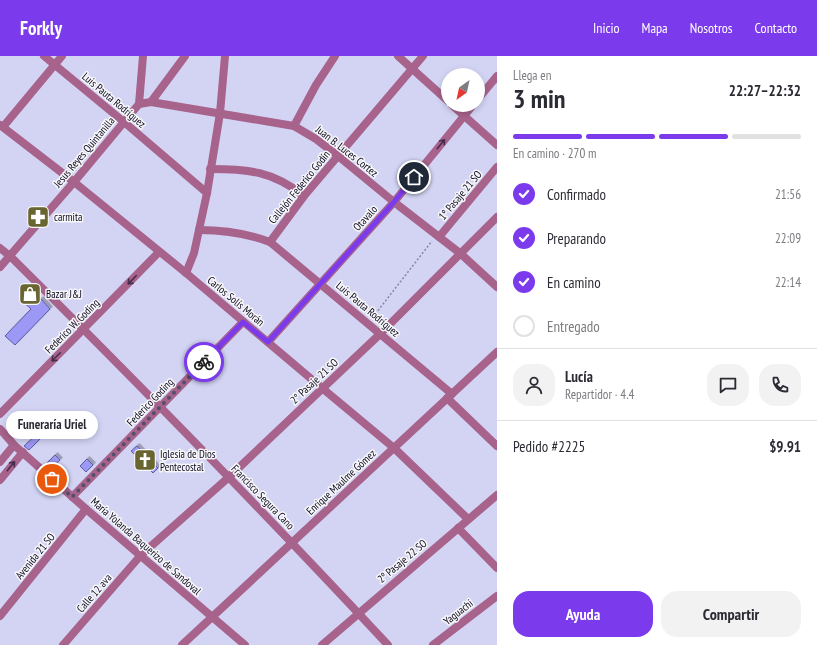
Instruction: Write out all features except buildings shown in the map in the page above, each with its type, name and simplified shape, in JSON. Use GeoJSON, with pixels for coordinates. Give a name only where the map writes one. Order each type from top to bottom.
{"type":"FeatureCollection","features":[{"type":"Feature","properties":{"kind":"street","name":"Luis Pauta Rodríguez"},"geometry":{"type":"LineString","coordinates":[[44,56],[207,193]]}},
{"type":"Feature","properties":{"kind":"street"},"geometry":{"type":"LineString","coordinates":[[1,126],[62,56]]}},
{"type":"Feature","properties":{"kind":"street"},"geometry":{"type":"LineString","coordinates":[[143,56],[139,104],[151,102],[185,56]]}},
{"type":"Feature","properties":{"kind":"street"},"geometry":{"type":"LineString","coordinates":[[186,273],[194,253],[207,193],[220,113],[226,56]]}},
{"type":"Feature","properties":{"kind":"street"},"geometry":{"type":"LineString","coordinates":[[294,126],[316,85],[335,56]]}},
{"type":"Feature","properties":{"kind":"street"},"geometry":{"type":"LineString","coordinates":[[398,56],[441,95]]}},
{"type":"Feature","properties":{"kind":"street","name":"Callejón Federico Godín"},"geometry":{"type":"LineString","coordinates":[[270,242],[304,196],[423,56]]}},
{"type":"Feature","properties":{"kind":"street"},"geometry":{"type":"LineString","coordinates":[[485,91],[497,76]]}},
{"type":"Feature","properties":{"kind":"street","name":"Juan B. Luces Cortez"},"geometry":{"type":"LineString","coordinates":[[151,102],[294,126],[316,139],[338,156],[461,254],[497,287]]}},
{"type":"Feature","properties":{"kind":"street","name":"Jesus Reyes Quintanilla"},"geometry":{"type":"LineString","coordinates":[[0,267],[139,104]]}},
{"type":"Feature","properties":{"kind":"street"},"geometry":{"type":"LineString","coordinates":[[460,112],[497,145]]}},
{"type":"Feature","properties":{"kind":"street","name":"Otavalo"},"geometry":{"type":"LineString","coordinates":[[268,342],[394,202],[467,112]]}},
{"type":"Feature","properties":{"kind":"street","name":"Carlos Solís Morán"},"geometry":{"type":"LineString","coordinates":[[1,126],[74,182],[186,273],[394,448],[468,519]]}},
{"type":"Feature","properties":{"kind":"street","name":"1º Pasaje 21 SO"},"geometry":{"type":"LineString","coordinates":[[438,236],[497,167]]}},
{"type":"Feature","properties":{"kind":"street"},"geometry":{"type":"LineString","coordinates":[[210,169],[241,169],[260,172],[292,186],[304,196]]}},
{"type":"Feature","properties":{"kind":"street","name":"2° Pasaje 21 SO"},"geometry":{"type":"LineString","coordinates":[[141,555],[229,477],[380,334],[497,217]]}},
{"type":"Feature","properties":{"kind":"street","name":"Luis Pauta Rodríguez"},"geometry":{"type":"LineString","coordinates":[[199,230],[238,232],[270,242],[368,323],[450,396],[497,446]]}},
{"type":"Feature","properties":{"kind":"street","name":"Francisco Segura Cano"},"geometry":{"type":"LineString","coordinates":[[0,248],[10,256],[229,477],[388,645]]}},
{"type":"Feature","properties":{"kind":"street","name":"Federico W. Goding"},"geometry":{"type":"LineString","coordinates":[[0,414],[159,252]]}},
{"type":"Feature","properties":{"kind":"street","name":"Federico Goding"},"geometry":{"type":"LineString","coordinates":[[72,497],[243,322]]}},
{"type":"Feature","properties":{"kind":"street","name":"Enrique Maulme Gómez"},"geometry":{"type":"LineString","coordinates":[[182,645],[497,352]]}},
{"type":"Feature","properties":{"kind":"street","name":"María Yolanda Baquerizo de Sandoval"},"geometry":{"type":"LineString","coordinates":[[0,429],[14,445],[72,497],[245,645]]}},
{"type":"Feature","properties":{"kind":"street"},"geometry":{"type":"LineString","coordinates":[[0,462],[14,445]]}},
{"type":"Feature","properties":{"kind":"street"},"geometry":{"type":"LineString","coordinates":[[0,480],[23,452]]}},
{"type":"Feature","properties":{"kind":"street","name":"2º Pasaje 22 SO"},"geometry":{"type":"LineString","coordinates":[[322,645],[497,495]]}},
{"type":"Feature","properties":{"kind":"street","name":"Avenida 21 SO"},"geometry":{"type":"LineString","coordinates":[[0,616],[86,509]]}},
{"type":"Feature","properties":{"kind":"street"},"geometry":{"type":"LineString","coordinates":[[458,528],[497,568]]}},
{"type":"Feature","properties":{"kind":"street","name":"Calle 12 ava"},"geometry":{"type":"LineString","coordinates":[[63,645],[141,555]]}},
{"type":"Feature","properties":{"kind":"street","name":"Yaguachi"},"geometry":{"type":"LineString","coordinates":[[433,645],[497,596]]}},
{"type":"Feature","properties":{"kind":"path"},"geometry":{"type":"LineString","coordinates":[[368,323],[438,236]]}},
{"type":"Feature","properties":{"kind":"way so far"},"geometry":{"type":"LineString","coordinates":[[52,479],[72,497],[204,362]]}},
{"type":"Feature","properties":{"kind":"place","name":"carmita"},"geometry":{"type":"Point","coordinates":[38,217]}},
{"type":"Feature","properties":{"kind":"place","name":"Bazar J&J"},"geometry":{"type":"Point","coordinates":[30,294]}},
{"type":"Feature","properties":{"kind":"place","name":"Iglesia de Dios Pentecostal"},"geometry":{"type":"Point","coordinates":[145,460]}},
{"type":"Feature","properties":{"kind":"place","name":"Funeraría Uriel"},"geometry":{"type":"Point","coordinates":[52,479]}},
{"type":"Feature","properties":{"kind":"route"},"geometry":{"type":"LineString","coordinates":[[204,362],[243,322],[268,342],[394,202],[414,177]]}}]}
